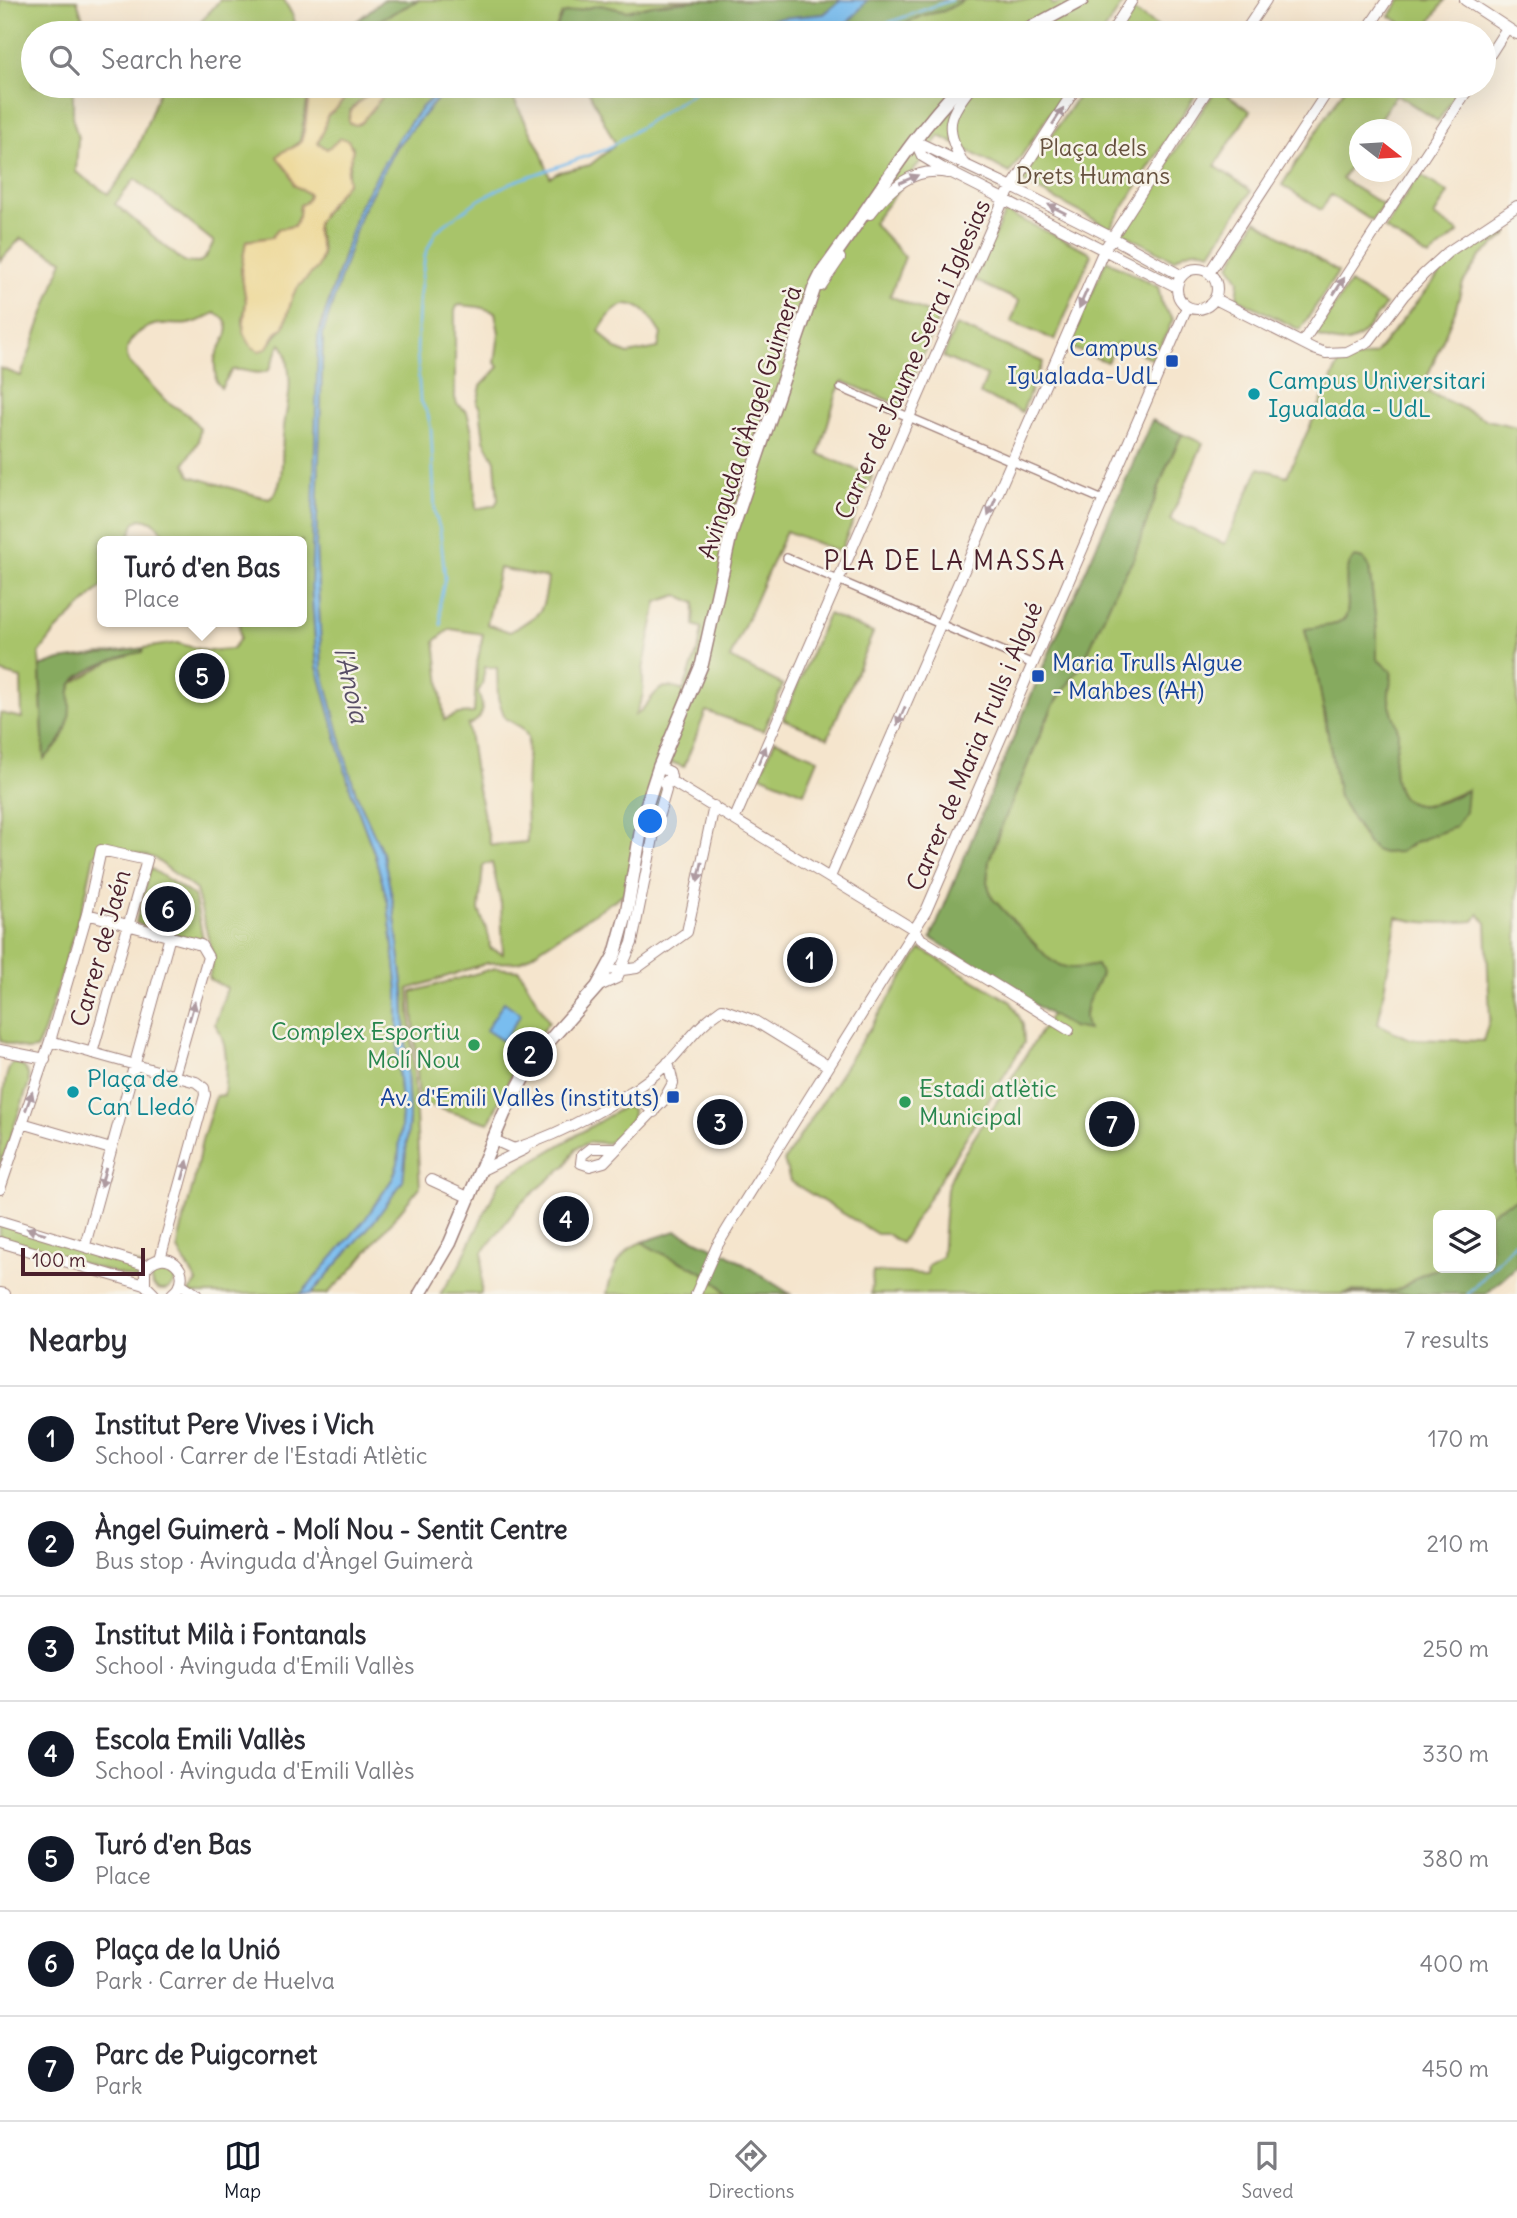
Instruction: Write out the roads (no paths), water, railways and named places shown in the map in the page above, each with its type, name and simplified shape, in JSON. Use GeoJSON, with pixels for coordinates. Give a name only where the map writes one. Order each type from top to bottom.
{"type":"FeatureCollection","features":[{"type":"Feature","properties":{"kind":"street"},"geometry":{"type":"LineString","coordinates":[[1043,21],[1082,0]]}},
{"type":"Feature","properties":{"kind":"street"},"geometry":{"type":"LineString","coordinates":[[1119,21],[1132,0]]}},
{"type":"Feature","properties":{"kind":"street"},"geometry":{"type":"LineString","coordinates":[[1252,21],[1266,0]]}},
{"type":"Feature","properties":{"kind":"street"},"geometry":{"type":"LineString","coordinates":[[1373,21],[1387,0]]}},
{"type":"Feature","properties":{"kind":"street"},"geometry":{"type":"LineString","coordinates":[[1465,0],[1517,34]]}},
{"type":"Feature","properties":{"kind":"street"},"geometry":{"type":"LineString","coordinates":[[1496,45],[1507,28]]}},
{"type":"Feature","properties":{"kind":"street","name":"Avinguda d'Àngel Guimerà"},"geometry":{"type":"LineString","coordinates":[[420,1294],[443,1256],[514,1093],[534,1060],[615,970],[644,813],[662,781],[659,766],[702,664],[731,533],[807,307],[823,271],[915,141],[950,98]]}},
{"type":"Feature","properties":{"kind":"street"},"geometry":{"type":"LineString","coordinates":[[962,161],[952,142],[949,126],[954,109],[963,98]]}},
{"type":"Feature","properties":{"kind":"street","name":"Carrer de Jaume Serra i Iglesias"},"geometry":{"type":"LineString","coordinates":[[735,818],[1003,201],[1069,98]]}},
{"type":"Feature","properties":{"kind":"street"},"geometry":{"type":"LineString","coordinates":[[830,877],[1104,250],[1202,98]]}},
{"type":"Feature","properties":{"kind":"street"},"geometry":{"type":"LineString","coordinates":[[1209,273],[1323,98]]}},
{"type":"Feature","properties":{"kind":"street"},"geometry":{"type":"LineString","coordinates":[[1302,343],[1462,98]]}},
{"type":"Feature","properties":{"kind":"street"},"geometry":{"type":"LineString","coordinates":[[915,141],[962,161],[1182,276]]}},
{"type":"Feature","properties":{"kind":"street"},"geometry":{"type":"LineString","coordinates":[[915,141],[922,156],[955,175],[1177,287]]}},
{"type":"Feature","properties":{"kind":"street"},"geometry":{"type":"LineString","coordinates":[[807,307],[860,227],[888,191],[920,174],[937,171],[955,175]]}},
{"type":"Feature","properties":{"kind":"street"},"geometry":{"type":"LineString","coordinates":[[1215,299],[1326,353],[1348,352],[1369,341],[1404,295],[1448,252],[1517,206]]}},
{"type":"Feature","properties":{"kind":"street"},"geometry":{"type":"LineString","coordinates":[[1195,270],[1209,273],[1216,285],[1215,299],[1203,309],[1187,307],[1179,298],[1177,287],[1182,276],[1195,270]]}},
{"type":"Feature","properties":{"kind":"street","name":"Carrer de Maria Trulls i Algué"},"geometry":{"type":"LineString","coordinates":[[696,1294],[718,1246],[926,911],[1187,307]]}},
{"type":"Feature","properties":{"kind":"street"},"geometry":{"type":"LineString","coordinates":[[841,388],[1103,500]]}},
{"type":"Feature","properties":{"kind":"street"},"geometry":{"type":"LineString","coordinates":[[787,558],[1033,664]]}},
{"type":"Feature","properties":{"kind":"street"},"geometry":{"type":"LineString","coordinates":[[662,781],[735,818],[915,930],[921,939],[1069,1030]]}},
{"type":"Feature","properties":{"kind":"street"},"geometry":{"type":"LineString","coordinates":[[615,970],[637,968],[687,932],[714,806]]}},
{"type":"Feature","properties":{"kind":"street","name":"Carrer de Jaén"},"geometry":{"type":"LineString","coordinates":[[87,914],[101,849],[147,860],[92,1053]]}},
{"type":"Feature","properties":{"kind":"street"},"geometry":{"type":"LineString","coordinates":[[0,1189],[50,1041],[87,914],[201,945],[208,957],[174,1076]]}},
{"type":"Feature","properties":{"kind":"street"},"geometry":{"type":"LineString","coordinates":[[85,1245],[170,936]]}},
{"type":"Feature","properties":{"kind":"street"},"geometry":{"type":"LineString","coordinates":[[494,1140],[514,1149],[534,1142],[574,1124],[630,1092],[668,1062],[704,1021],[722,1009],[755,1021],[828,1066]]}},
{"type":"Feature","properties":{"kind":"street"},"geometry":{"type":"LineString","coordinates":[[50,1041],[196,1082],[204,1088],[205,1095],[160,1259]]}},
{"type":"Feature","properties":{"kind":"street"},"geometry":{"type":"LineString","coordinates":[[1,1053],[44,1059]]}},
{"type":"Feature","properties":{"kind":"street"},"geometry":{"type":"LineString","coordinates":[[617,1148],[663,1101],[673,1083],[668,1062]]}},
{"type":"Feature","properties":{"kind":"street"},"geometry":{"type":"LineString","coordinates":[[630,1092],[654,1112]]}},
{"type":"Feature","properties":{"kind":"street"},"geometry":{"type":"LineString","coordinates":[[22,1123],[111,1149]]}},
{"type":"Feature","properties":{"kind":"street"},"geometry":{"type":"LineString","coordinates":[[482,1170],[517,1155],[534,1142]]}},
{"type":"Feature","properties":{"kind":"street"},"geometry":{"type":"LineString","coordinates":[[430,1180],[470,1198]]}},
{"type":"Feature","properties":{"kind":"street"},"geometry":{"type":"LineString","coordinates":[[0,1221],[148,1266]]}},
{"type":"Feature","properties":{"kind":"street"},"geometry":{"type":"LineString","coordinates":[[0,1242],[151,1292]]}},
{"type":"Feature","properties":{"kind":"street"},"geometry":{"type":"LineString","coordinates":[[151,1292],[144,1275],[148,1266],[160,1259],[172,1261],[181,1274],[181,1284],[172,1294]]}},
{"type":"Feature","properties":{"kind":"street"},"geometry":{"type":"LineString","coordinates":[[181,1284],[196,1294]]}},
{"type":"Feature","properties":{"kind":"street"},"geometry":{"type":"LineString","coordinates":[[0,1293],[5,1294]]}},
{"type":"Feature","properties":{"kind":"water"},"geometry":{"type":"Polygon","coordinates":[[[841,0],[867,0],[849,21],[750,21],[824,14],[841,0]]]}},
{"type":"Feature","properties":{"kind":"water"},"geometry":{"type":"Polygon","coordinates":[[[432,98],[438,98],[396,147],[361,213],[323,333],[316,547],[322,669],[356,794],[383,854],[393,902],[404,993],[409,1118],[403,1181],[375,1220],[311,1294],[301,1294],[364,1221],[393,1178],[398,1163],[402,1115],[398,1068],[398,990],[388,903],[374,852],[351,791],[317,666],[311,587],[318,337],[359,207],[397,140],[432,98]]]}},
{"type":"Feature","properties":{"kind":"water"},"geometry":{"type":"Polygon","coordinates":[[[504,1002],[521,1014],[503,1041],[486,1030],[504,1002]]]}},
{"type":"Feature","properties":{"kind":"waterway"},"geometry":{"type":"LineString","coordinates":[[893,21],[951,0]]}},
{"type":"Feature","properties":{"kind":"waterway"},"geometry":{"type":"LineString","coordinates":[[441,625],[440,602],[445,578],[440,530],[435,513],[431,429],[420,399],[417,351],[419,300],[425,255],[436,231],[477,201],[510,183],[607,149],[685,98]]}},
{"type":"Feature","properties":{"kind":"waterway"},"geometry":{"type":"LineString","coordinates":[[1468,1294],[1517,1241]]}},
{"type":"Feature","properties":{"kind":"place","name":"Campus Igualada-UdL"},"geometry":{"type":"Point","coordinates":[1172,361]}},
{"type":"Feature","properties":{"kind":"place","name":"Campus Universitari Igualada - UdL"},"geometry":{"type":"Point","coordinates":[1254,394]}},
{"type":"Feature","properties":{"kind":"place","name":"Turó d'en Bas"},"geometry":{"type":"Point","coordinates":[202,676]}},
{"type":"Feature","properties":{"kind":"place","name":"Maria Trulls Algue - Mahbes (AH)"},"geometry":{"type":"Point","coordinates":[1038,676]}},
{"type":"Feature","properties":{"kind":"place","name":"Plaça de la Unió"},"geometry":{"type":"Point","coordinates":[168,909]}},
{"type":"Feature","properties":{"kind":"place","name":"Institut Pere Vives i Vich"},"geometry":{"type":"Point","coordinates":[810,960]}},
{"type":"Feature","properties":{"kind":"place","name":"Complex Esportiu Molí Nou"},"geometry":{"type":"Point","coordinates":[474,1045]}},
{"type":"Feature","properties":{"kind":"place","name":"Àngel Guimerà - Molí Nou - Sentit Centre"},"geometry":{"type":"Point","coordinates":[530,1054]}},
{"type":"Feature","properties":{"kind":"place","name":"Plaça de Can Lledó"},"geometry":{"type":"Point","coordinates":[73,1092]}},
{"type":"Feature","properties":{"kind":"place","name":"Av. d'Emili Vallès (instituts)"},"geometry":{"type":"Point","coordinates":[673,1097]}},
{"type":"Feature","properties":{"kind":"place","name":"Estadi atlètic Municipal"},"geometry":{"type":"Point","coordinates":[905,1102]}},
{"type":"Feature","properties":{"kind":"place","name":"Institut Milà i Fontanals"},"geometry":{"type":"Point","coordinates":[720,1122]}},
{"type":"Feature","properties":{"kind":"place","name":"Parc de Puigcornet"},"geometry":{"type":"Point","coordinates":[1112,1124]}},
{"type":"Feature","properties":{"kind":"place","name":"Escola Emili Vallès"},"geometry":{"type":"Point","coordinates":[566,1219]}},
{"type":"Feature","properties":{"kind":"district","name":"PLA DE LA MASSA"},"geometry":{"type":"Point","coordinates":[945,560]}},
{"type":"Feature","properties":{"kind":"park label","name":"Plaça dels Drets Humans"},"geometry":{"type":"Point","coordinates":[1093,161]}},
{"type":"Feature","properties":{"kind":"water label","name":"l'Anoia"},"geometry":{"type":"Point","coordinates":[352,685]}}]}
